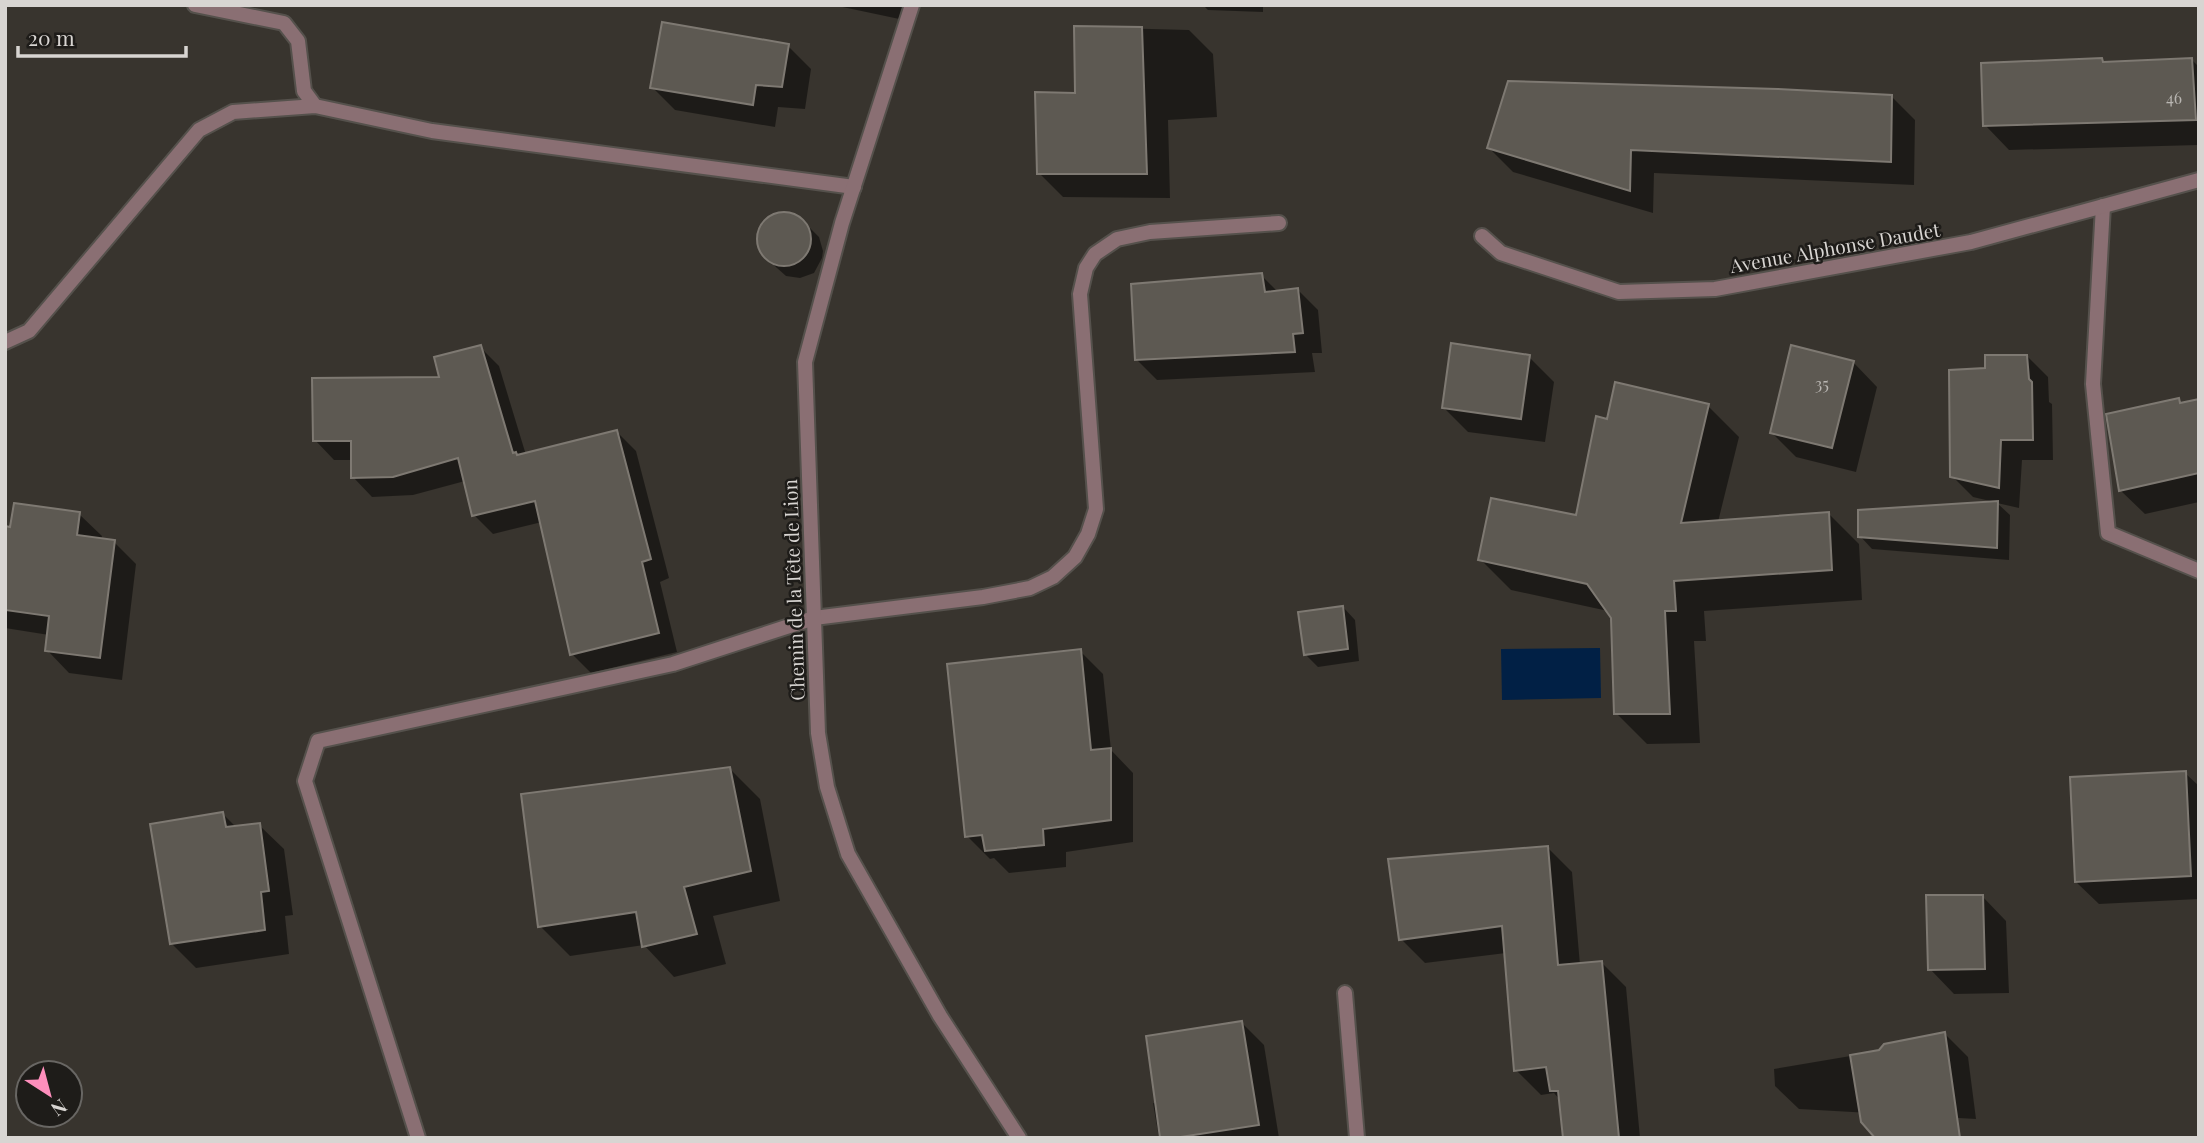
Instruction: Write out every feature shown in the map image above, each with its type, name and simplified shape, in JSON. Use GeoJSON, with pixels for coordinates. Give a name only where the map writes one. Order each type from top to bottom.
{"type":"FeatureCollection","features":[{"type":"Feature","properties":{"kind":"street"},"geometry":{"type":"LineString","coordinates":[[195,5],[284,23],[298,41],[304,91],[315,106]]}},
{"type":"Feature","properties":{"kind":"street","name":"Chemin de la Tête de Lion"},"geometry":{"type":"LineString","coordinates":[[912,5],[854,187],[805,362],[818,733],[827,787],[848,854],[940,1016],[1019,1138]]}},
{"type":"Feature","properties":{"kind":"street"},"geometry":{"type":"LineString","coordinates":[[5,342],[29,331],[199,130],[233,112],[315,106],[432,131],[854,187]]}},
{"type":"Feature","properties":{"kind":"street","name":"Avenue Alphonse Daudet"},"geometry":{"type":"LineString","coordinates":[[1482,236],[1501,253],[1619,292],[1715,289],[1971,242],[2199,180]]}},
{"type":"Feature","properties":{"kind":"street"},"geometry":{"type":"LineString","coordinates":[[2103,206],[2093,384],[2108,533],[2199,571]]}},
{"type":"Feature","properties":{"kind":"street"},"geometry":{"type":"LineString","coordinates":[[418,1138],[305,780],[318,741],[673,664],[814,618],[1030,589],[1053,577],[1075,557],[1088,534],[1096,509],[1080,294],[1086,268],[1096,254],[1118,239],[1150,233],[1279,223]]}},
{"type":"Feature","properties":{"kind":"street"},"geometry":{"type":"LineString","coordinates":[[1345,993],[1357,1138]]}},
{"type":"Feature","properties":{"kind":"water"},"geometry":{"type":"Polygon","coordinates":[[[1600,648],[1601,698],[1502,700],[1501,649],[1600,648]]]}},
{"type":"Feature","properties":{"kind":"building"},"geometry":{"type":"Polygon","coordinates":[[[662,22],[789,44],[782,87],[756,85],[753,105],[650,88],[662,22]]]}},
{"type":"Feature","properties":{"kind":"building"},"geometry":{"type":"Polygon","coordinates":[[[1074,26],[1142,27],[1147,174],[1037,174],[1035,92],[1075,93],[1074,26]]]}},
{"type":"Feature","properties":{"kind":"building"},"geometry":{"type":"Polygon","coordinates":[[[2102,58],[2103,62],[2192,58],[2196,120],[1983,126],[1981,63],[2102,58]]]}},
{"type":"Feature","properties":{"kind":"building"},"geometry":{"type":"Polygon","coordinates":[[[1508,81],[1892,95],[1891,162],[1631,150],[1630,191],[1487,148],[1508,81]]]}},
{"type":"Feature","properties":{"kind":"building"},"geometry":{"type":"Polygon","coordinates":[[[784,212],[803,220],[811,239],[803,258],[784,266],[765,258],[757,239],[765,220],[784,212]]]}},
{"type":"Feature","properties":{"kind":"building"},"geometry":{"type":"Polygon","coordinates":[[[1262,273],[1265,292],[1298,288],[1303,333],[1293,334],[1295,352],[1135,360],[1131,284],[1262,273]]]}},
{"type":"Feature","properties":{"kind":"building"},"geometry":{"type":"Polygon","coordinates":[[[1451,343],[1530,355],[1521,419],[1442,408],[1451,343]]]}},
{"type":"Feature","properties":{"kind":"building"},"geometry":{"type":"Polygon","coordinates":[[[481,345],[513,453],[516,452],[517,455],[617,430],[651,559],[642,562],[659,633],[570,655],[535,501],[472,516],[458,458],[393,477],[351,478],[351,441],[313,441],[312,378],[439,377],[434,357],[481,345]]]}},
{"type":"Feature","properties":{"kind":"building"},"geometry":{"type":"Polygon","coordinates":[[[1791,345],[1854,361],[1832,448],[1770,433],[1791,345]]]}},
{"type":"Feature","properties":{"kind":"building"},"geometry":{"type":"Polygon","coordinates":[[[1985,355],[2027,355],[2029,379],[2032,382],[2033,440],[2001,440],[1999,488],[1950,477],[1949,370],[1985,368],[1985,355]]]}},
{"type":"Feature","properties":{"kind":"building"},"geometry":{"type":"Polygon","coordinates":[[[1615,382],[1709,404],[1681,523],[1829,512],[1832,570],[1674,581],[1676,611],[1665,611],[1670,714],[1614,714],[1611,618],[1587,584],[1478,560],[1491,498],[1576,515],[1596,416],[1607,419],[1615,382]]]}},
{"type":"Feature","properties":{"kind":"building"},"geometry":{"type":"Polygon","coordinates":[[[2179,398],[2180,403],[2199,399],[2199,473],[2119,491],[2106,414],[2179,398]]]}},
{"type":"Feature","properties":{"kind":"building"},"geometry":{"type":"Polygon","coordinates":[[[1998,501],[1997,548],[1858,537],[1858,510],[1998,501]]]}},
{"type":"Feature","properties":{"kind":"building"},"geometry":{"type":"Polygon","coordinates":[[[14,503],[80,512],[77,535],[115,540],[100,658],[45,651],[49,616],[5,610],[5,526],[10,527],[14,503]]]}},
{"type":"Feature","properties":{"kind":"building"},"geometry":{"type":"Polygon","coordinates":[[[1343,606],[1348,649],[1304,655],[1298,612],[1343,606]]]}},
{"type":"Feature","properties":{"kind":"building"},"geometry":{"type":"Polygon","coordinates":[[[1081,649],[1091,750],[1111,748],[1111,820],[1043,829],[1044,845],[985,851],[982,835],[965,837],[947,664],[1081,649]]]}},
{"type":"Feature","properties":{"kind":"building"},"geometry":{"type":"Polygon","coordinates":[[[730,767],[751,871],[684,887],[697,934],[642,947],[636,912],[538,927],[521,794],[730,767]]]}},
{"type":"Feature","properties":{"kind":"building"},"geometry":{"type":"Polygon","coordinates":[[[2186,771],[2191,876],[2075,882],[2070,777],[2186,771]]]}},
{"type":"Feature","properties":{"kind":"building"},"geometry":{"type":"Polygon","coordinates":[[[223,812],[226,827],[260,823],[269,891],[261,892],[265,930],[170,944],[150,824],[223,812]]]}},
{"type":"Feature","properties":{"kind":"building"},"geometry":{"type":"Polygon","coordinates":[[[1548,846],[1558,965],[1602,961],[1619,1138],[1563,1138],[1558,1091],[1550,1091],[1546,1067],[1514,1071],[1502,926],[1399,940],[1388,859],[1548,846]]]}},
{"type":"Feature","properties":{"kind":"building"},"geometry":{"type":"Polygon","coordinates":[[[1926,895],[1983,895],[1985,969],[1928,970],[1926,895]]]}},
{"type":"Feature","properties":{"kind":"building"},"geometry":{"type":"Polygon","coordinates":[[[1242,1021],[1259,1125],[1160,1138],[1146,1036],[1242,1021]]]}},
{"type":"Feature","properties":{"kind":"building"},"geometry":{"type":"Polygon","coordinates":[[[1945,1032],[1960,1138],[1875,1138],[1861,1122],[1850,1055],[1879,1050],[1884,1044],[1945,1032]]]}}]}
